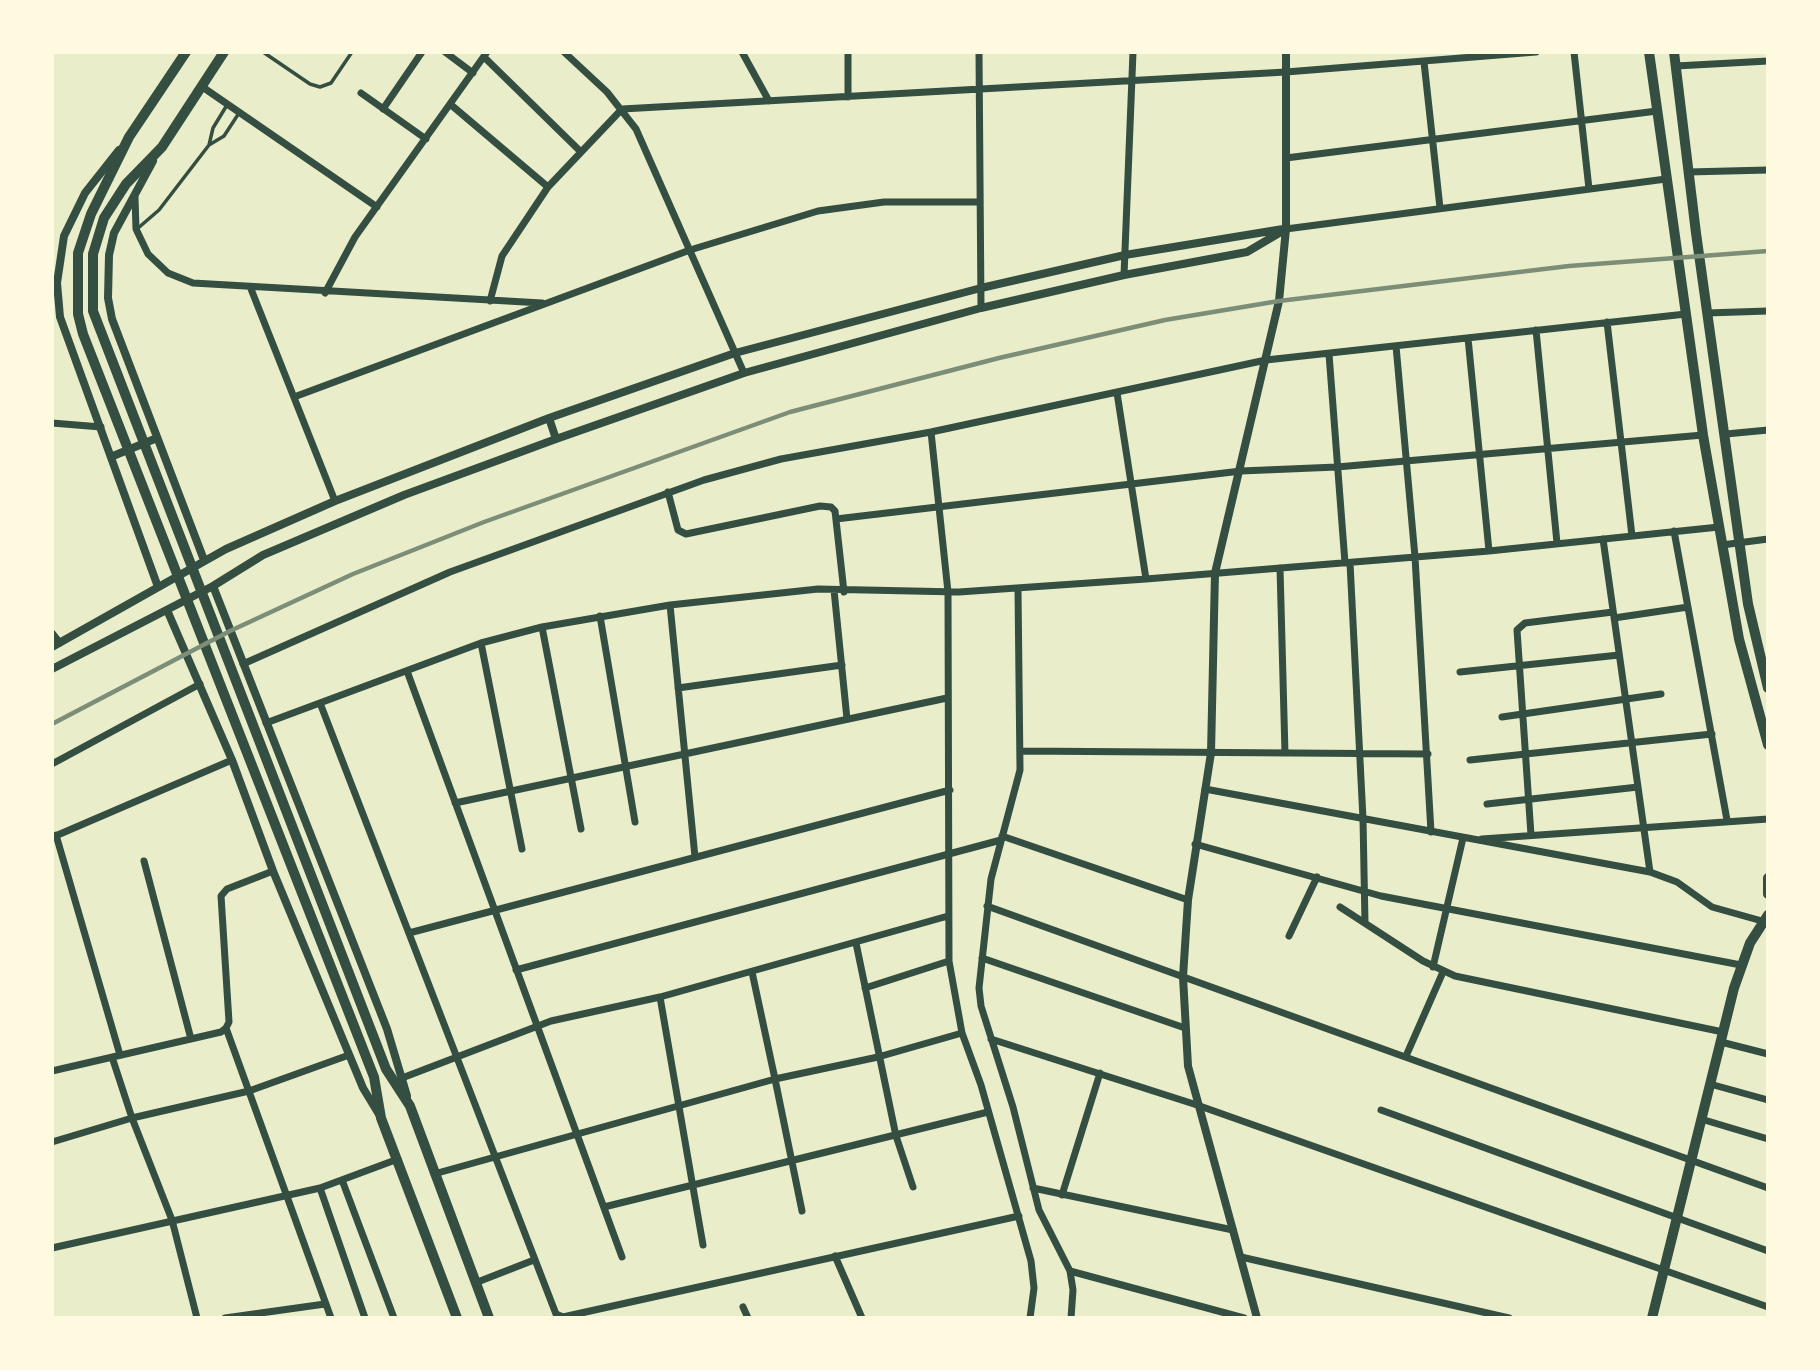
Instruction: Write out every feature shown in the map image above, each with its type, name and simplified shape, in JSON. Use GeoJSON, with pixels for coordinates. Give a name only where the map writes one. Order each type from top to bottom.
{"type":"FeatureCollection","features":[{"type":"Feature","properties":{"kind":"main road"},"geometry":{"type":"LineString","coordinates":[[225,52],[162,147],[139,167],[113,201],[93,254],[91,292],[97,329],[199,579],[381,1056],[393,1082],[410,1106],[489,1318]]}},
{"type":"Feature","properties":{"kind":"main road"},"geometry":{"type":"LineString","coordinates":[[1649,52],[1703,435],[1740,639],[1768,745]]}},
{"type":"Feature","properties":{"kind":"main road"},"geometry":{"type":"LineString","coordinates":[[1674,52],[1748,604],[1768,688]]}},
{"type":"Feature","properties":{"kind":"main road"},"geometry":{"type":"LineString","coordinates":[[184,54],[129,137],[83,233],[77,263],[76,294],[83,334],[368,1064],[377,1090],[381,1118],[453,1316]]}},
{"type":"Feature","properties":{"kind":"main road"},"geometry":{"type":"LineString","coordinates":[[1768,878],[1768,894]]}},
{"type":"Feature","properties":{"kind":"main road"},"geometry":{"type":"LineString","coordinates":[[1652,1318],[1741,965],[1765,918]]}},
{"type":"Feature","properties":{"kind":"street"},"geometry":{"type":"LineString","coordinates":[[383,108],[422,52]]}},
{"type":"Feature","properties":{"kind":"street"},"geometry":{"type":"LineString","coordinates":[[445,52],[473,73]]}},
{"type":"Feature","properties":{"kind":"street"},"geometry":{"type":"LineString","coordinates":[[564,52],[622,109],[647,149],[744,373]]}},
{"type":"Feature","properties":{"kind":"street"},"geometry":{"type":"LineString","coordinates":[[742,52],[769,101]]}},
{"type":"Feature","properties":{"kind":"street"},"geometry":{"type":"LineString","coordinates":[[848,52],[848,97]]}},
{"type":"Feature","properties":{"kind":"street"},"geometry":{"type":"LineString","coordinates":[[979,52],[981,308]]}},
{"type":"Feature","properties":{"kind":"street"},"geometry":{"type":"LineString","coordinates":[[1124,275],[1133,52]]}},
{"type":"Feature","properties":{"kind":"street"},"geometry":{"type":"LineString","coordinates":[[1257,1318],[1188,1066],[1183,977],[1195,844],[1211,753],[1215,573],[1279,301],[1286,229],[1286,52]]}},
{"type":"Feature","properties":{"kind":"street"},"geometry":{"type":"LineString","coordinates":[[490,301],[502,256],[548,187],[622,109],[1286,72],[1424,62],[1447,56],[1536,52]]}},
{"type":"Feature","properties":{"kind":"street"},"geometry":{"type":"LineString","coordinates":[[1574,52],[1589,189]]}},
{"type":"Feature","properties":{"kind":"street"},"geometry":{"type":"LineString","coordinates":[[325,293],[355,237],[485,55],[580,151]]}},
{"type":"Feature","properties":{"kind":"street"},"geometry":{"type":"LineString","coordinates":[[1676,66],[1768,61]]}},
{"type":"Feature","properties":{"kind":"street"},"geometry":{"type":"LineString","coordinates":[[1424,62],[1440,208]]}},
{"type":"Feature","properties":{"kind":"street"},"geometry":{"type":"LineString","coordinates":[[201,86],[377,207]]}},
{"type":"Feature","properties":{"kind":"street"},"geometry":{"type":"LineString","coordinates":[[361,93],[426,139]]}},
{"type":"Feature","properties":{"kind":"street"},"geometry":{"type":"LineString","coordinates":[[450,104],[548,187]]}},
{"type":"Feature","properties":{"kind":"street"},"geometry":{"type":"LineString","coordinates":[[1286,158],[1657,111]]}},
{"type":"Feature","properties":{"kind":"street"},"geometry":{"type":"LineString","coordinates":[[129,137],[85,192],[73,213],[64,236],[57,283],[60,317],[70,351],[113,456],[158,587]]}},
{"type":"Feature","properties":{"kind":"street"},"geometry":{"type":"LineString","coordinates":[[162,147],[135,190],[112,244],[108,298],[112,319],[204,560]]}},
{"type":"Feature","properties":{"kind":"street"},"geometry":{"type":"LineString","coordinates":[[1688,172],[1768,170]]}},
{"type":"Feature","properties":{"kind":"street"},"geometry":{"type":"LineString","coordinates":[[52,634],[56,645],[204,560],[335,501],[549,418],[735,353],[981,288],[1125,255],[1286,229],[1666,179]]}},
{"type":"Feature","properties":{"kind":"street"},"geometry":{"type":"LineString","coordinates":[[135,190],[133,210],[136,229],[148,254],[180,279],[193,284],[546,303]]}},
{"type":"Feature","properties":{"kind":"street"},"geometry":{"type":"LineString","coordinates":[[294,397],[690,250],[840,207],[884,202],[980,202]]}},
{"type":"Feature","properties":{"kind":"street"},"geometry":{"type":"LineString","coordinates":[[52,669],[214,586],[263,555],[404,495],[556,439],[744,373],[981,308],[1124,275],[1247,252],[1286,229]]}},
{"type":"Feature","properties":{"kind":"street"},"geometry":{"type":"LineString","coordinates":[[52,271],[57,283]]}},
{"type":"Feature","properties":{"kind":"street"},"geometry":{"type":"LineString","coordinates":[[251,289],[335,501]]}},
{"type":"Feature","properties":{"kind":"street"},"geometry":{"type":"LineString","coordinates":[[1707,313],[1768,311]]}},
{"type":"Feature","properties":{"kind":"street"},"geometry":{"type":"LineString","coordinates":[[243,664],[450,572],[668,492],[781,459],[931,432],[1266,360],[1686,314]]}},
{"type":"Feature","properties":{"kind":"street"},"geometry":{"type":"LineString","coordinates":[[1607,322],[1632,536]]}},
{"type":"Feature","properties":{"kind":"street"},"geometry":{"type":"LineString","coordinates":[[1536,330],[1557,543]]}},
{"type":"Feature","properties":{"kind":"street"},"geometry":{"type":"LineString","coordinates":[[1468,338],[1489,551]]}},
{"type":"Feature","properties":{"kind":"street"},"geometry":{"type":"LineString","coordinates":[[1396,346],[1415,557],[1431,832]]}},
{"type":"Feature","properties":{"kind":"street"},"geometry":{"type":"LineString","coordinates":[[1329,354],[1347,563],[1363,819],[1365,923]]}},
{"type":"Feature","properties":{"kind":"street"},"geometry":{"type":"LineString","coordinates":[[1117,393],[1146,579]]}},
{"type":"Feature","properties":{"kind":"street"},"geometry":{"type":"LineString","coordinates":[[549,418],[556,439]]}},
{"type":"Feature","properties":{"kind":"street"},"geometry":{"type":"LineString","coordinates":[[52,423],[101,427]]}},
{"type":"Feature","properties":{"kind":"street"},"geometry":{"type":"LineString","coordinates":[[1726,434],[1768,430]]}},
{"type":"Feature","properties":{"kind":"street"},"geometry":{"type":"LineString","coordinates":[[931,432],[948,592],[947,698],[951,852],[949,961],[962,1033],[1031,1261],[1034,1288],[1030,1318]]}},
{"type":"Feature","properties":{"kind":"street"},"geometry":{"type":"LineString","coordinates":[[836,519],[1241,471],[1337,467],[1703,435]]}},
{"type":"Feature","properties":{"kind":"street"},"geometry":{"type":"LineString","coordinates":[[113,456],[157,438]]}},
{"type":"Feature","properties":{"kind":"street"},"geometry":{"type":"LineString","coordinates":[[668,492],[681,533],[826,505],[835,511],[844,592]]}},
{"type":"Feature","properties":{"kind":"street"},"geometry":{"type":"LineString","coordinates":[[266,723],[481,643],[542,627],[670,605],[802,590],[948,592],[1018,589],[1489,551],[1719,527]]}},
{"type":"Feature","properties":{"kind":"street"},"geometry":{"type":"LineString","coordinates":[[1674,531],[1727,820]]}},
{"type":"Feature","properties":{"kind":"street"},"geometry":{"type":"LineString","coordinates":[[1603,539],[1650,872]]}},
{"type":"Feature","properties":{"kind":"street"},"geometry":{"type":"LineString","coordinates":[[1722,545],[1768,539]]}},
{"type":"Feature","properties":{"kind":"street"},"geometry":{"type":"LineString","coordinates":[[1280,568],[1285,753]]}},
{"type":"Feature","properties":{"kind":"street"},"geometry":{"type":"LineString","coordinates":[[214,586],[387,1029],[410,1106]]}},
{"type":"Feature","properties":{"kind":"street"},"geometry":{"type":"LineString","coordinates":[[1018,589],[1021,751],[1016,792],[1001,838],[987,906],[979,988],[981,1006],[1039,1210],[1070,1271],[1073,1290],[1071,1318]]}},
{"type":"Feature","properties":{"kind":"street"},"geometry":{"type":"LineString","coordinates":[[834,590],[847,719]]}},
{"type":"Feature","properties":{"kind":"street"},"geometry":{"type":"LineString","coordinates":[[670,605],[695,857]]}},
{"type":"Feature","properties":{"kind":"street"},"geometry":{"type":"LineString","coordinates":[[1531,835],[1517,630],[1525,622],[1688,607]]}},
{"type":"Feature","properties":{"kind":"street"},"geometry":{"type":"LineString","coordinates":[[167,610],[232,760],[273,871],[349,1055],[363,1088],[381,1118]]}},
{"type":"Feature","properties":{"kind":"street"},"geometry":{"type":"LineString","coordinates":[[600,616],[635,822]]}},
{"type":"Feature","properties":{"kind":"street"},"geometry":{"type":"LineString","coordinates":[[542,627],[569,779],[581,829]]}},
{"type":"Feature","properties":{"kind":"street"},"geometry":{"type":"LineString","coordinates":[[481,643],[522,849]]}},
{"type":"Feature","properties":{"kind":"street"},"geometry":{"type":"LineString","coordinates":[[1460,672],[1619,655]]}},
{"type":"Feature","properties":{"kind":"street"},"geometry":{"type":"LineString","coordinates":[[678,688],[842,665]]}},
{"type":"Feature","properties":{"kind":"street"},"geometry":{"type":"LineString","coordinates":[[407,671],[622,1257]]}},
{"type":"Feature","properties":{"kind":"street"},"geometry":{"type":"LineString","coordinates":[[52,764],[200,684]]}},
{"type":"Feature","properties":{"kind":"street"},"geometry":{"type":"LineString","coordinates":[[1502,717],[1661,694]]}},
{"type":"Feature","properties":{"kind":"street"},"geometry":{"type":"LineString","coordinates":[[455,803],[947,698]]}},
{"type":"Feature","properties":{"kind":"street"},"geometry":{"type":"LineString","coordinates":[[320,703],[556,1314],[564,1317],[1019,1216]]}},
{"type":"Feature","properties":{"kind":"street"},"geometry":{"type":"LineString","coordinates":[[1470,760],[1712,734]]}},
{"type":"Feature","properties":{"kind":"street"},"geometry":{"type":"LineString","coordinates":[[1021,751],[1428,754]]}},
{"type":"Feature","properties":{"kind":"street"},"geometry":{"type":"LineString","coordinates":[[197,1318],[172,1220],[132,1118],[54,836],[232,760]]}},
{"type":"Feature","properties":{"kind":"street"},"geometry":{"type":"LineString","coordinates":[[1487,804],[1638,788]]}},
{"type":"Feature","properties":{"kind":"street"},"geometry":{"type":"LineString","coordinates":[[1205,789],[1650,872],[1677,882],[1712,907],[1765,918]]}},
{"type":"Feature","properties":{"kind":"street"},"geometry":{"type":"LineString","coordinates":[[409,933],[950,790]]}},
{"type":"Feature","properties":{"kind":"street"},"geometry":{"type":"LineString","coordinates":[[1472,839],[1768,819]]}},
{"type":"Feature","properties":{"kind":"street"},"geometry":{"type":"LineString","coordinates":[[516,970],[1001,838],[1188,900]]}},
{"type":"Feature","properties":{"kind":"street"},"geometry":{"type":"LineString","coordinates":[[1433,967],[1463,838]]}},
{"type":"Feature","properties":{"kind":"street"},"geometry":{"type":"LineString","coordinates":[[1195,844],[1365,891],[1446,909],[1741,965]]}},
{"type":"Feature","properties":{"kind":"street"},"geometry":{"type":"LineString","coordinates":[[144,861],[191,1039]]}},
{"type":"Feature","properties":{"kind":"street"},"geometry":{"type":"LineString","coordinates":[[52,1071],[221,1032],[226,1028],[229,1022],[221,897],[227,889],[273,871]]}},
{"type":"Feature","properties":{"kind":"street"},"geometry":{"type":"LineString","coordinates":[[1289,936],[1317,877]]}},
{"type":"Feature","properties":{"kind":"street"},"geometry":{"type":"LineString","coordinates":[[987,906],[1768,1188]]}},
{"type":"Feature","properties":{"kind":"street"},"geometry":{"type":"LineString","coordinates":[[1340,907],[1443,972],[1722,1037],[1768,1054]]}},
{"type":"Feature","properties":{"kind":"street"},"geometry":{"type":"LineString","coordinates":[[401,1078],[537,1025],[660,997],[948,916]]}},
{"type":"Feature","properties":{"kind":"street"},"geometry":{"type":"LineString","coordinates":[[856,943],[896,1136],[913,1187]]}},
{"type":"Feature","properties":{"kind":"street"},"geometry":{"type":"LineString","coordinates":[[982,958],[1185,1028]]}},
{"type":"Feature","properties":{"kind":"street"},"geometry":{"type":"LineString","coordinates":[[865,988],[949,961]]}},
{"type":"Feature","properties":{"kind":"street"},"geometry":{"type":"LineString","coordinates":[[752,972],[802,1211]]}},
{"type":"Feature","properties":{"kind":"street"},"geometry":{"type":"LineString","coordinates":[[1406,1056],[1443,972]]}},
{"type":"Feature","properties":{"kind":"street"},"geometry":{"type":"LineString","coordinates":[[660,997],[703,1245]]}},
{"type":"Feature","properties":{"kind":"street"},"geometry":{"type":"LineString","coordinates":[[226,1028],[331,1318]]}},
{"type":"Feature","properties":{"kind":"street"},"geometry":{"type":"LineString","coordinates":[[434,1174],[775,1079],[878,1057],[962,1033]]}},
{"type":"Feature","properties":{"kind":"street"},"geometry":{"type":"LineString","coordinates":[[991,1039],[1198,1105],[1768,1307]]}},
{"type":"Feature","properties":{"kind":"street"},"geometry":{"type":"LineString","coordinates":[[52,1142],[132,1118],[249,1091],[349,1055]]}},
{"type":"Feature","properties":{"kind":"street"},"geometry":{"type":"LineString","coordinates":[[1062,1195],[1100,1073]]}},
{"type":"Feature","properties":{"kind":"street"},"geometry":{"type":"LineString","coordinates":[[1710,1084],[1768,1100]]}},
{"type":"Feature","properties":{"kind":"street"},"geometry":{"type":"LineString","coordinates":[[1381,1110],[1768,1251]]}},
{"type":"Feature","properties":{"kind":"street"},"geometry":{"type":"LineString","coordinates":[[604,1207],[988,1112]]}},
{"type":"Feature","properties":{"kind":"street"},"geometry":{"type":"LineString","coordinates":[[1702,1119],[1768,1139]]}},
{"type":"Feature","properties":{"kind":"street"},"geometry":{"type":"LineString","coordinates":[[52,1248],[320,1188],[398,1159]]}},
{"type":"Feature","properties":{"kind":"street"},"geometry":{"type":"LineString","coordinates":[[342,1180],[394,1318]]}},
{"type":"Feature","properties":{"kind":"street"},"geometry":{"type":"LineString","coordinates":[[320,1188],[365,1318]]}},
{"type":"Feature","properties":{"kind":"street"},"geometry":{"type":"LineString","coordinates":[[1033,1188],[1233,1230]]}},
{"type":"Feature","properties":{"kind":"street"},"geometry":{"type":"LineString","coordinates":[[835,1256],[862,1318]]}},
{"type":"Feature","properties":{"kind":"street"},"geometry":{"type":"LineString","coordinates":[[1241,1257],[1510,1318]]}},
{"type":"Feature","properties":{"kind":"street"},"geometry":{"type":"LineString","coordinates":[[475,1283],[534,1260]]}},
{"type":"Feature","properties":{"kind":"street"},"geometry":{"type":"LineString","coordinates":[[1070,1271],[1244,1318]]}},
{"type":"Feature","properties":{"kind":"street"},"geometry":{"type":"LineString","coordinates":[[225,1318],[325,1304]]}},
{"type":"Feature","properties":{"kind":"street"},"geometry":{"type":"LineString","coordinates":[[743,1307],[748,1318]]}},
{"type":"Feature","properties":{"kind":"lane"},"geometry":{"type":"LineString","coordinates":[[263,52],[310,84],[320,87],[331,83],[352,52]]}},
{"type":"Feature","properties":{"kind":"lane"},"geometry":{"type":"LineString","coordinates":[[209,145],[213,128],[227,105]]}},
{"type":"Feature","properties":{"kind":"lane"},"geometry":{"type":"LineString","coordinates":[[136,229],[159,210],[209,145],[224,136],[239,113]]}},
{"type":"Feature","properties":{"kind":"railway"},"geometry":{"type":"LineString","coordinates":[[52,724],[230,631],[353,574],[484,522],[790,412],[999,358],[1165,320],[1279,301],[1569,266],[1768,251]]}}]}
